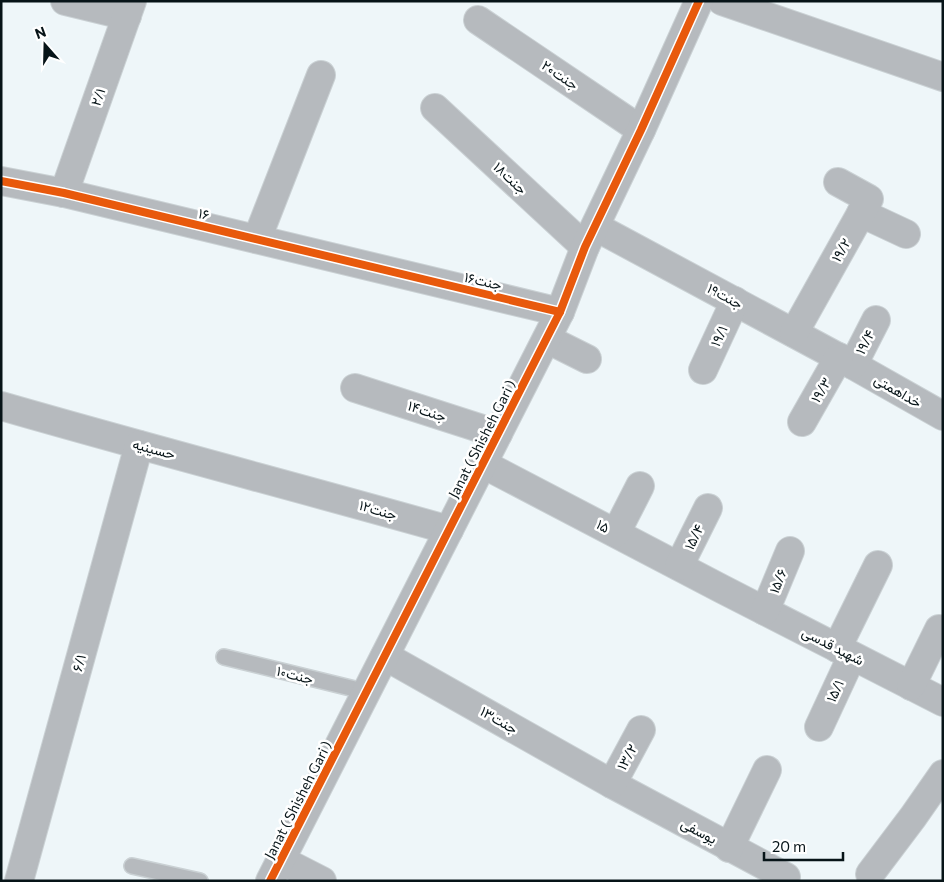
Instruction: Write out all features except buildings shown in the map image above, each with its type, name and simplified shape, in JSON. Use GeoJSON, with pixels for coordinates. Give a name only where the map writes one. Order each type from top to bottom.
{"type":"FeatureCollection","features":[{"type":"Feature","properties":{"kind":"street"},"geometry":{"type":"LineString","coordinates":[[65,1],[130,9]]}},
{"type":"Feature","properties":{"kind":"street","name":"Janat ( Shisheh Gari )"},"geometry":{"type":"LineString","coordinates":[[276,870],[560,312],[591,237],[699,1]]}},
{"type":"Feature","properties":{"kind":"street"},"geometry":{"type":"LineString","coordinates":[[722,1],[943,77]]}},
{"type":"Feature","properties":{"kind":"street","name":"۲/۱"},"geometry":{"type":"LineString","coordinates":[[64,194],[130,9]]}},
{"type":"Feature","properties":{"kind":"street","name":"جنت۲۰"},"geometry":{"type":"LineString","coordinates":[[478,20],[641,130]]}},
{"type":"Feature","properties":{"kind":"street"},"geometry":{"type":"LineString","coordinates":[[257,239],[321,75]]}},
{"type":"Feature","properties":{"kind":"street","name":"جنت۱۸"},"geometry":{"type":"LineString","coordinates":[[435,108],[591,237]]}},
{"type":"Feature","properties":{"kind":"street","name":"۱۶"},"geometry":{"type":"LineString","coordinates":[[1,180],[400,274]]}},
{"type":"Feature","properties":{"kind":"street","name":"۱۹/۲"},"geometry":{"type":"LineString","coordinates":[[794,333],[870,198],[838,182]]}},
{"type":"Feature","properties":{"kind":"street"},"geometry":{"type":"LineString","coordinates":[[862,213],[906,234]]}},
{"type":"Feature","properties":{"kind":"street","name":"جنت۱۹"},"geometry":{"type":"LineString","coordinates":[[591,237],[735,302],[846,361]]}},
{"type":"Feature","properties":{"kind":"street","name":"جنت۱۶"},"geometry":{"type":"LineString","coordinates":[[400,274],[560,312]]}},
{"type":"Feature","properties":{"kind":"street","name":"۱۹/۱"},"geometry":{"type":"LineString","coordinates":[[704,370],[735,302]]}},
{"type":"Feature","properties":{"kind":"street","name":"۱۹/۴"},"geometry":{"type":"LineString","coordinates":[[846,361],[876,320]]}},
{"type":"Feature","properties":{"kind":"street"},"geometry":{"type":"LineString","coordinates":[[546,339],[587,359]]}},
{"type":"Feature","properties":{"kind":"street","name":"خداهمتی"},"geometry":{"type":"LineString","coordinates":[[846,361],[943,416]]}},
{"type":"Feature","properties":{"kind":"street","name":"۱۹/۳"},"geometry":{"type":"LineString","coordinates":[[802,422],[846,361]]}},
{"type":"Feature","properties":{"kind":"street","name":"جنت۱۴"},"geometry":{"type":"LineString","coordinates":[[355,388],[498,434]]}},
{"type":"Feature","properties":{"kind":"street","name":"حسینیه"},"geometry":{"type":"LineString","coordinates":[[1,406],[307,490]]}},
{"type":"Feature","properties":{"kind":"street","name":"۶/۱"},"geometry":{"type":"LineString","coordinates":[[19,881],[139,445]]}},
{"type":"Feature","properties":{"kind":"street","name":"۱۵"},"geometry":{"type":"LineString","coordinates":[[483,464],[722,589]]}},
{"type":"Feature","properties":{"kind":"street"},"geometry":{"type":"LineString","coordinates":[[616,533],[640,486]]}},
{"type":"Feature","properties":{"kind":"street","name":"جنت۱۲"},"geometry":{"type":"LineString","coordinates":[[307,490],[450,530]]}},
{"type":"Feature","properties":{"kind":"street","name":"۱۵/۴"},"geometry":{"type":"LineString","coordinates":[[679,566],[708,508]]}},
{"type":"Feature","properties":{"kind":"street","name":"۱۵/۶"},"geometry":{"type":"LineString","coordinates":[[766,611],[790,551]]}},
{"type":"Feature","properties":{"kind":"street","name":"۱۵/۱"},"geometry":{"type":"LineString","coordinates":[[819,728],[844,652],[878,565]]}},
{"type":"Feature","properties":{"kind":"street","name":"شهید قدسی"},"geometry":{"type":"LineString","coordinates":[[722,589],[943,702]]}},
{"type":"Feature","properties":{"kind":"street"},"geometry":{"type":"LineString","coordinates":[[912,686],[939,629]]}},
{"type":"Feature","properties":{"kind":"street","name":"جنت۱۳"},"geometry":{"type":"LineString","coordinates":[[385,656],[612,784]]}},
{"type":"Feature","properties":{"kind":"street","name":"۱۳/۲"},"geometry":{"type":"LineString","coordinates":[[612,784],[641,730]]}},
{"type":"Feature","properties":{"kind":"street"},"geometry":{"type":"LineString","coordinates":[[729,848],[767,770]]}},
{"type":"Feature","properties":{"kind":"street"},"geometry":{"type":"LineString","coordinates":[[870,874],[943,774]]}},
{"type":"Feature","properties":{"kind":"street","name":"یوسفی"},"geometry":{"type":"LineString","coordinates":[[612,784],[786,877]]}},
{"type":"Feature","properties":{"kind":"street"},"geometry":{"type":"LineString","coordinates":[[276,870],[322,881]]}},
{"type":"Feature","properties":{"kind":"lane","name":"جنت۱۰"},"geometry":{"type":"LineString","coordinates":[[224,657],[367,692]]}},
{"type":"Feature","properties":{"kind":"lane"},"geometry":{"type":"LineString","coordinates":[[132,866],[200,881]]}},
{"type":"Feature","properties":{"kind":"cycle path"},"geometry":{"type":"LineString","coordinates":[[270,881],[560,312],[585,247],[641,130],[699,1]]}},
{"type":"Feature","properties":{"kind":"cycle path"},"geometry":{"type":"LineString","coordinates":[[1,181],[64,193],[560,312]]}}]}
